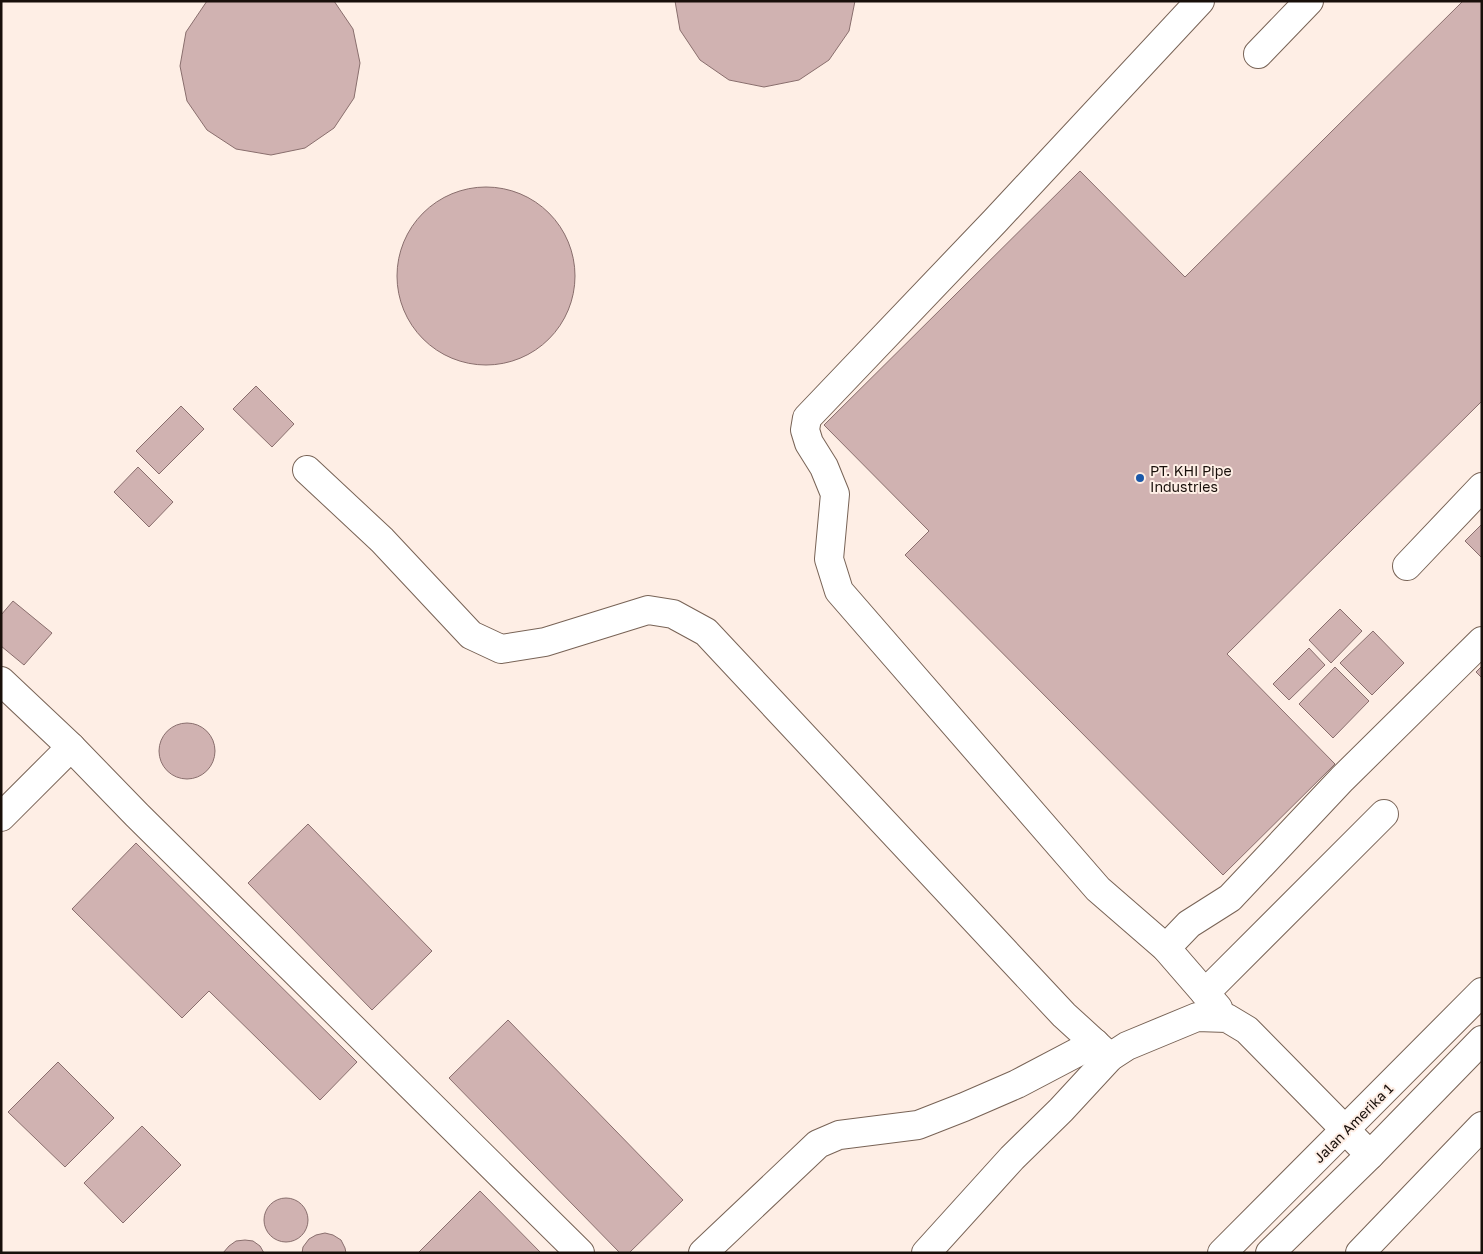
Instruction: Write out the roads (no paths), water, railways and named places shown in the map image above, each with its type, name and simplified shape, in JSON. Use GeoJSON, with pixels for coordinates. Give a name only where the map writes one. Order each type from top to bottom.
{"type":"FeatureCollection","features":[{"type":"Feature","properties":{"kind":"street"},"geometry":{"type":"LineString","coordinates":[[1200,1],[996,221],[807,418],[805,430],[809,443],[824,467],[835,494],[829,559],[839,591],[1098,889],[1166,948],[1227,1018],[1247,1030],[1370,1155]]}},
{"type":"Feature","properties":{"kind":"street"},"geometry":{"type":"LineString","coordinates":[[1258,54],[1309,1]]}},
{"type":"Feature","properties":{"kind":"street"},"geometry":{"type":"LineString","coordinates":[[307,470],[382,540],[471,635],[501,649],[545,642],[648,610],[673,614],[706,632],[1064,1014],[1103,1050]]}},
{"type":"Feature","properties":{"kind":"street"},"geometry":{"type":"LineString","coordinates":[[1407,566],[1482,487]]}},
{"type":"Feature","properties":{"kind":"street"},"geometry":{"type":"LineString","coordinates":[[1166,948],[1188,924],[1230,898],[1342,779],[1482,641]]}},
{"type":"Feature","properties":{"kind":"street"},"geometry":{"type":"LineString","coordinates":[[1,681],[71,747],[131,809],[580,1253]]}},
{"type":"Feature","properties":{"kind":"street"},"geometry":{"type":"LineString","coordinates":[[1,817],[71,747]]}},
{"type":"Feature","properties":{"kind":"street"},"geometry":{"type":"LineString","coordinates":[[1205,993],[1384,814]]}},
{"type":"Feature","properties":{"kind":"street","name":"Jalan Amerika 1"},"geometry":{"type":"LineString","coordinates":[[1222,1253],[1482,992]]}},
{"type":"Feature","properties":{"kind":"street"},"geometry":{"type":"LineString","coordinates":[[703,1253],[818,1144],[839,1135],[918,1125],[1103,1050],[1127,1046],[1197,1017],[1227,1018]]}},
{"type":"Feature","properties":{"kind":"street"},"geometry":{"type":"LineString","coordinates":[[1270,1253],[1370,1155],[1482,1040]]}},
{"type":"Feature","properties":{"kind":"street"},"geometry":{"type":"LineString","coordinates":[[926,1253],[1012,1158],[1061,1110],[1103,1050]]}},
{"type":"Feature","properties":{"kind":"street"},"geometry":{"type":"LineString","coordinates":[[1360,1253],[1482,1126]]}},
{"type":"Feature","properties":{"kind":"place","name":"PT. KHI Pipe Industries"},"geometry":{"type":"Point","coordinates":[1140,478]}}]}
